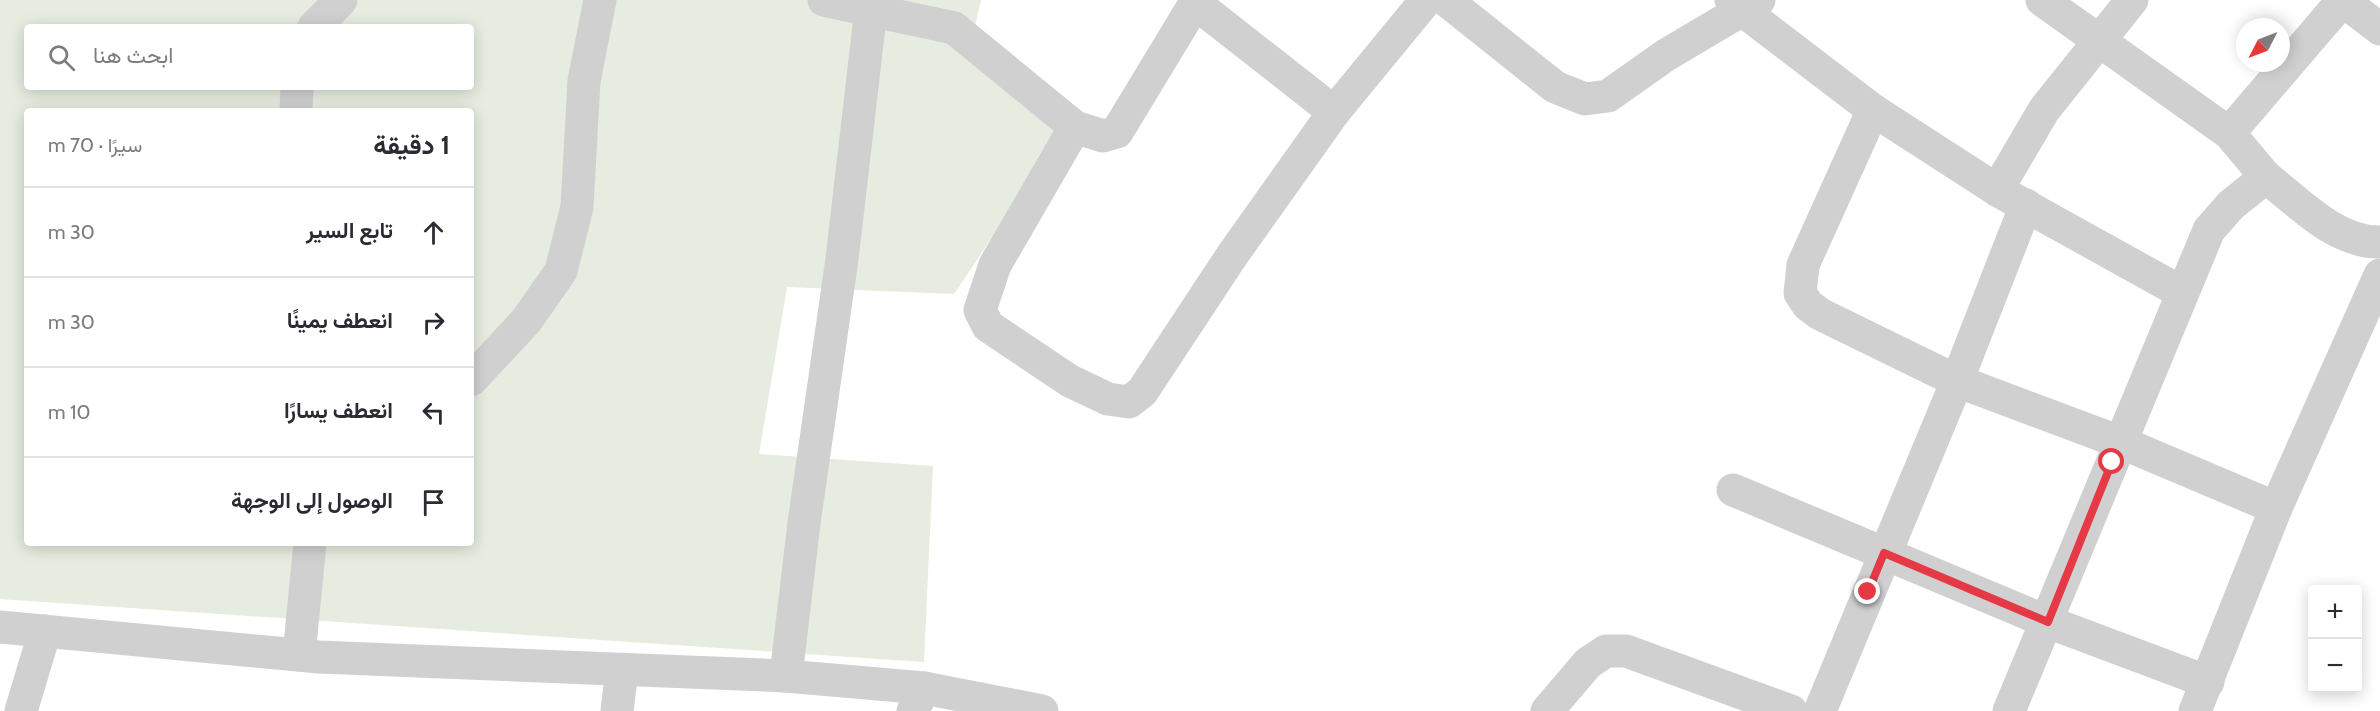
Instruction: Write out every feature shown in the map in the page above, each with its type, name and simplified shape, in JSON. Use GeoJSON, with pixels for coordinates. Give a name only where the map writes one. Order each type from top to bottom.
{"type":"FeatureCollection","features":[{"type":"Feature","properties":{"kind":"street"},"geometry":{"type":"LineString","coordinates":[[317,24],[341,0]]}},
{"type":"Feature","properties":{"kind":"street"},"geometry":{"type":"LineString","coordinates":[[474,377],[526,321],[561,271],[577,207],[584,81],[600,0]]}},
{"type":"Feature","properties":{"kind":"street"},"geometry":{"type":"LineString","coordinates":[[824,0],[871,4],[954,28],[1075,127],[1103,136],[1117,132],[1196,1],[1334,112]]}},
{"type":"Feature","properties":{"kind":"street"},"geometry":{"type":"LineString","coordinates":[[1075,127],[995,265],[980,309],[988,326],[1070,381],[1108,399],[1129,402],[1142,392],[1233,254],[1334,112],[1426,0]]}},
{"type":"Feature","properties":{"kind":"street"},"geometry":{"type":"LineString","coordinates":[[1446,0],[1555,87],[1585,99],[1608,96],[1744,3],[1873,110],[1997,190],[2181,292]]}},
{"type":"Feature","properties":{"kind":"street"},"geometry":{"type":"LineString","coordinates":[[2043,0],[2229,134],[2265,177],[2342,234],[2361,240],[2380,242]]}},
{"type":"Feature","properties":{"kind":"street"},"geometry":{"type":"LineString","coordinates":[[1997,190],[2044,110],[2132,0]]}},
{"type":"Feature","properties":{"kind":"street"},"geometry":{"type":"LineString","coordinates":[[2229,134],[2342,0],[2380,29]]}},
{"type":"Feature","properties":{"kind":"street"},"geometry":{"type":"LineString","coordinates":[[786,676],[804,523],[842,259],[871,4]]}},
{"type":"Feature","properties":{"kind":"street"},"geometry":{"type":"LineString","coordinates":[[296,108],[297,90]]}},
{"type":"Feature","properties":{"kind":"street"},"geometry":{"type":"LineString","coordinates":[[1873,110],[1803,265],[1800,293],[1808,305],[1820,314],[1957,381],[2120,442],[2276,508]]}},
{"type":"Feature","properties":{"kind":"street"},"geometry":{"type":"LineString","coordinates":[[2009,711],[2048,622],[2181,292],[2209,230],[2231,205],[2265,177]]}},
{"type":"Feature","properties":{"kind":"street"},"geometry":{"type":"LineString","coordinates":[[1820,711],[1957,381],[2026,205]]}},
{"type":"Feature","properties":{"kind":"street"},"geometry":{"type":"LineString","coordinates":[[1733,490],[2048,622],[2202,697],[2276,508],[2380,275]]}},
{"type":"Feature","properties":{"kind":"street"},"geometry":{"type":"LineString","coordinates":[[299,655],[310,546]]}},
{"type":"Feature","properties":{"kind":"street"},"geometry":{"type":"LineString","coordinates":[[0,627],[299,655],[786,676],[919,700],[1036,710]]}},
{"type":"Feature","properties":{"kind":"street"},"geometry":{"type":"LineString","coordinates":[[21,711],[45,631]]}},
{"type":"Feature","properties":{"kind":"street"},"geometry":{"type":"LineString","coordinates":[[1547,711],[1588,663],[1606,651],[1626,651],[1750,703],[1791,711]]}},
{"type":"Feature","properties":{"kind":"street"},"geometry":{"type":"LineString","coordinates":[[617,711],[622,670]]}},
{"type":"Feature","properties":{"kind":"shaded area"},"geometry":{"type":"Polygon","coordinates":[[[0,0],[981,0],[975,26],[1065,129],[954,294],[787,287],[759,454],[933,466],[924,662],[0,599],[0,0]]]}},
{"type":"Feature","properties":{"kind":"route"},"geometry":{"type":"LineString","coordinates":[[1868,592],[1884,553],[2048,622],[2112,462]]}}]}
